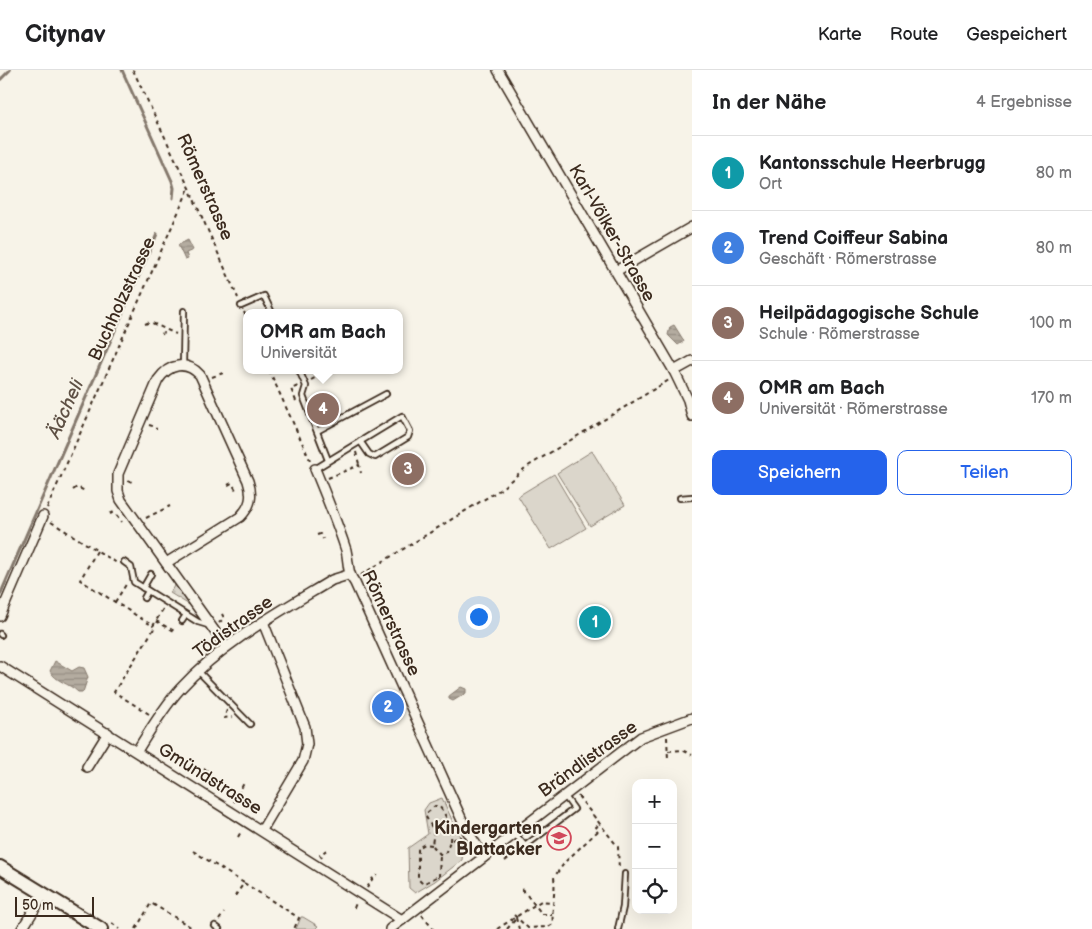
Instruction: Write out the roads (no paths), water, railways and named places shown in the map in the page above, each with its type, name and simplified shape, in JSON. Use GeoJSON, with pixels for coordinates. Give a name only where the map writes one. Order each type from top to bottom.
{"type":"FeatureCollection","features":[{"type":"Feature","properties":{"kind":"main road"},"geometry":{"type":"LineString","coordinates":[[0,867],[101,929]]}},
{"type":"Feature","properties":{"kind":"street","name":"Karl-Völker-Strasse"},"geometry":{"type":"LineString","coordinates":[[498,70],[616,271],[688,400],[692,416]]}},
{"type":"Feature","properties":{"kind":"street"},"geometry":{"type":"LineString","coordinates":[[616,271],[692,227]]}},
{"type":"Feature","properties":{"kind":"street"},"geometry":{"type":"LineString","coordinates":[[673,375],[692,361]]}},
{"type":"Feature","properties":{"kind":"street"},"geometry":{"type":"LineString","coordinates":[[166,563],[240,517],[248,507],[252,494],[248,480],[200,375],[195,370],[183,365],[167,369],[158,380],[118,474],[117,483],[121,500],[166,563],[212,626],[226,647]]}},
{"type":"Feature","properties":{"kind":"street","name":"Römerstrasse"},"geometry":{"type":"LineString","coordinates":[[314,469],[337,523],[348,559],[348,575],[355,584],[383,649],[416,715],[466,829],[484,857]]}},
{"type":"Feature","properties":{"kind":"street"},"geometry":{"type":"LineString","coordinates":[[0,616],[43,516]]}},
{"type":"Feature","properties":{"kind":"street","name":"Tödistrasse"},"geometry":{"type":"LineString","coordinates":[[136,752],[164,709],[198,671],[226,647],[332,580],[348,575]]}},
{"type":"Feature","properties":{"kind":"street"},"geometry":{"type":"LineString","coordinates":[[262,830],[303,761],[307,744],[305,726],[263,622]]}},
{"type":"Feature","properties":{"kind":"street","name":"Gmündstrasse"},"geometry":{"type":"LineString","coordinates":[[0,666],[402,920]]}},
{"type":"Feature","properties":{"kind":"street","name":"Brändlistrasse"},"geometry":{"type":"LineString","coordinates":[[390,929],[641,737],[692,718]]}},
{"type":"Feature","properties":{"kind":"street"},"geometry":{"type":"LineString","coordinates":[[87,767],[108,733]]}},
{"type":"Feature","properties":{"kind":"street"},"geometry":{"type":"LineString","coordinates":[[22,929],[44,894]]}},
{"type":"Feature","properties":{"kind":"lane"},"geometry":{"type":"LineString","coordinates":[[241,306],[264,296],[270,309]]}},
{"type":"Feature","properties":{"kind":"lane"},"geometry":{"type":"LineString","coordinates":[[183,365],[184,311]]}},
{"type":"Feature","properties":{"kind":"lane"},"geometry":{"type":"LineString","coordinates":[[301,374],[306,386],[303,396],[328,460]]}},
{"type":"Feature","properties":{"kind":"lane"},"geometry":{"type":"LineString","coordinates":[[317,431],[386,394]]}},
{"type":"Feature","properties":{"kind":"lane"},"geometry":{"type":"LineString","coordinates":[[314,469],[328,460],[402,416],[410,431],[410,438],[375,457],[369,454],[360,441]]}},
{"type":"Feature","properties":{"kind":"lane"},"geometry":{"type":"LineString","coordinates":[[680,498],[692,497]]}},
{"type":"Feature","properties":{"kind":"lane"},"geometry":{"type":"LineString","coordinates":[[135,560],[131,567],[134,582],[186,614],[212,626]]}},
{"type":"Feature","properties":{"kind":"lane"},"geometry":{"type":"LineString","coordinates":[[124,562],[131,567]]}},
{"type":"Feature","properties":{"kind":"lane"},"geometry":{"type":"LineString","coordinates":[[143,588],[151,574]]}},
{"type":"Feature","properties":{"kind":"lane"},"geometry":{"type":"LineString","coordinates":[[144,598],[148,591]]}},
{"type":"Feature","properties":{"kind":"lane"},"geometry":{"type":"LineString","coordinates":[[182,621],[186,614]]}},
{"type":"Feature","properties":{"kind":"lane"},"geometry":{"type":"LineString","coordinates":[[198,671],[250,724]]}},
{"type":"Feature","properties":{"kind":"lane"},"geometry":{"type":"LineString","coordinates":[[515,834],[525,846],[574,809],[564,795]]}},
{"type":"Feature","properties":{"kind":"lane"},"geometry":{"type":"LineString","coordinates":[[618,929],[623,907],[625,874]]}},
{"type":"Feature","properties":{"kind":"waterway"},"geometry":{"type":"LineString","coordinates":[[0,80],[10,70]]}},
{"type":"Feature","properties":{"kind":"waterway","name":"Äächeli"},"geometry":{"type":"LineString","coordinates":[[122,70],[172,181],[174,188],[173,198]]}},
{"type":"Feature","properties":{"kind":"waterway","name":"Äächeli"},"geometry":{"type":"LineString","coordinates":[[0,595],[157,234]]}},
{"type":"Feature","properties":{"kind":"place","name":"OMR am Bach"},"geometry":{"type":"Point","coordinates":[323,409]}},
{"type":"Feature","properties":{"kind":"place","name":"Heilpädagogische Schule"},"geometry":{"type":"Point","coordinates":[408,469]}},
{"type":"Feature","properties":{"kind":"place","name":"Kantonsschule Heerbrugg"},"geometry":{"type":"Point","coordinates":[595,622]}},
{"type":"Feature","properties":{"kind":"place","name":"Trend Coiffeur Sabina"},"geometry":{"type":"Point","coordinates":[388,707]}},
{"type":"Feature","properties":{"kind":"place","name":"Kindergarten Blattacker"},"geometry":{"type":"Point","coordinates":[559,838]}}]}
